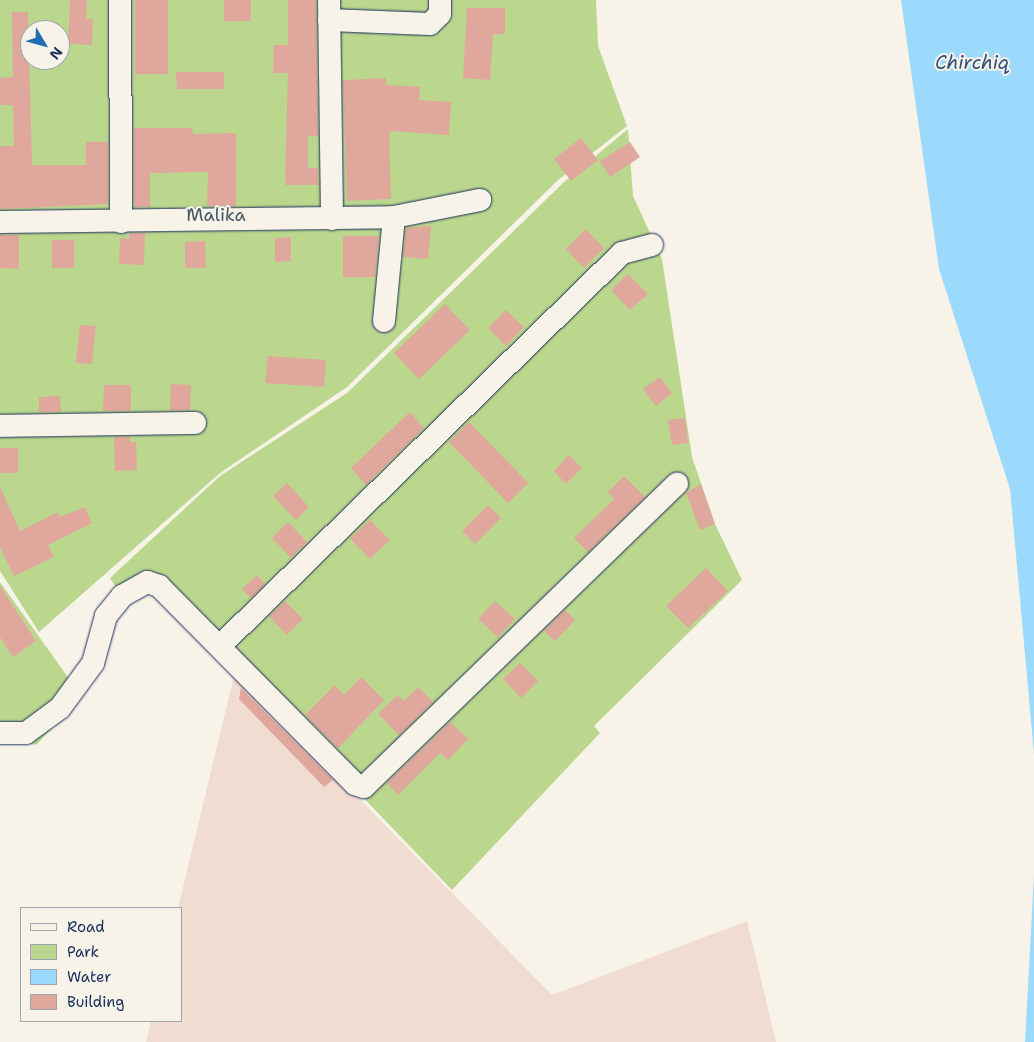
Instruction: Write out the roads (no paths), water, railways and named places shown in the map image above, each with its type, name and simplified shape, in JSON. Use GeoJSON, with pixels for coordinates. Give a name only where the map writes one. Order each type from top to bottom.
{"type":"FeatureCollection","features":[{"type":"Feature","properties":{"kind":"street"},"geometry":{"type":"LineString","coordinates":[[120,0],[120,222]]}},
{"type":"Feature","properties":{"kind":"street"},"geometry":{"type":"LineString","coordinates":[[332,219],[329,10],[430,24],[440,14],[440,0]]}},
{"type":"Feature","properties":{"kind":"street"},"geometry":{"type":"LineString","coordinates":[[0,222],[120,222],[394,217],[480,200]]}},
{"type":"Feature","properties":{"kind":"street"},"geometry":{"type":"LineString","coordinates":[[384,320],[394,217]]}},
{"type":"Feature","properties":{"kind":"street"},"geometry":{"type":"LineString","coordinates":[[220,646],[622,254],[652,245]]}},
{"type":"Feature","properties":{"kind":"street"},"geometry":{"type":"LineString","coordinates":[[0,426],[195,423]]}},
{"type":"Feature","properties":{"kind":"street"},"geometry":{"type":"LineString","coordinates":[[0,733],[26,733],[60,708],[93,663],[106,616],[122,596],[147,582],[159,586],[356,784],[364,786],[677,484]]}},
{"type":"Feature","properties":{"kind":"water","name":"Chirchiq"},"geometry":{"type":"Polygon","coordinates":[[[901,0],[1034,0],[1034,754],[1010,489],[939,269],[901,0]]]}},
{"type":"Feature","properties":{"kind":"water"},"geometry":{"type":"Polygon","coordinates":[[[1034,875],[1034,1042],[1025,1042],[1034,875]]]}},
{"type":"Feature","properties":{"kind":"park label","name":"Malika"},"geometry":{"type":"Point","coordinates":[216,215]}}]}
